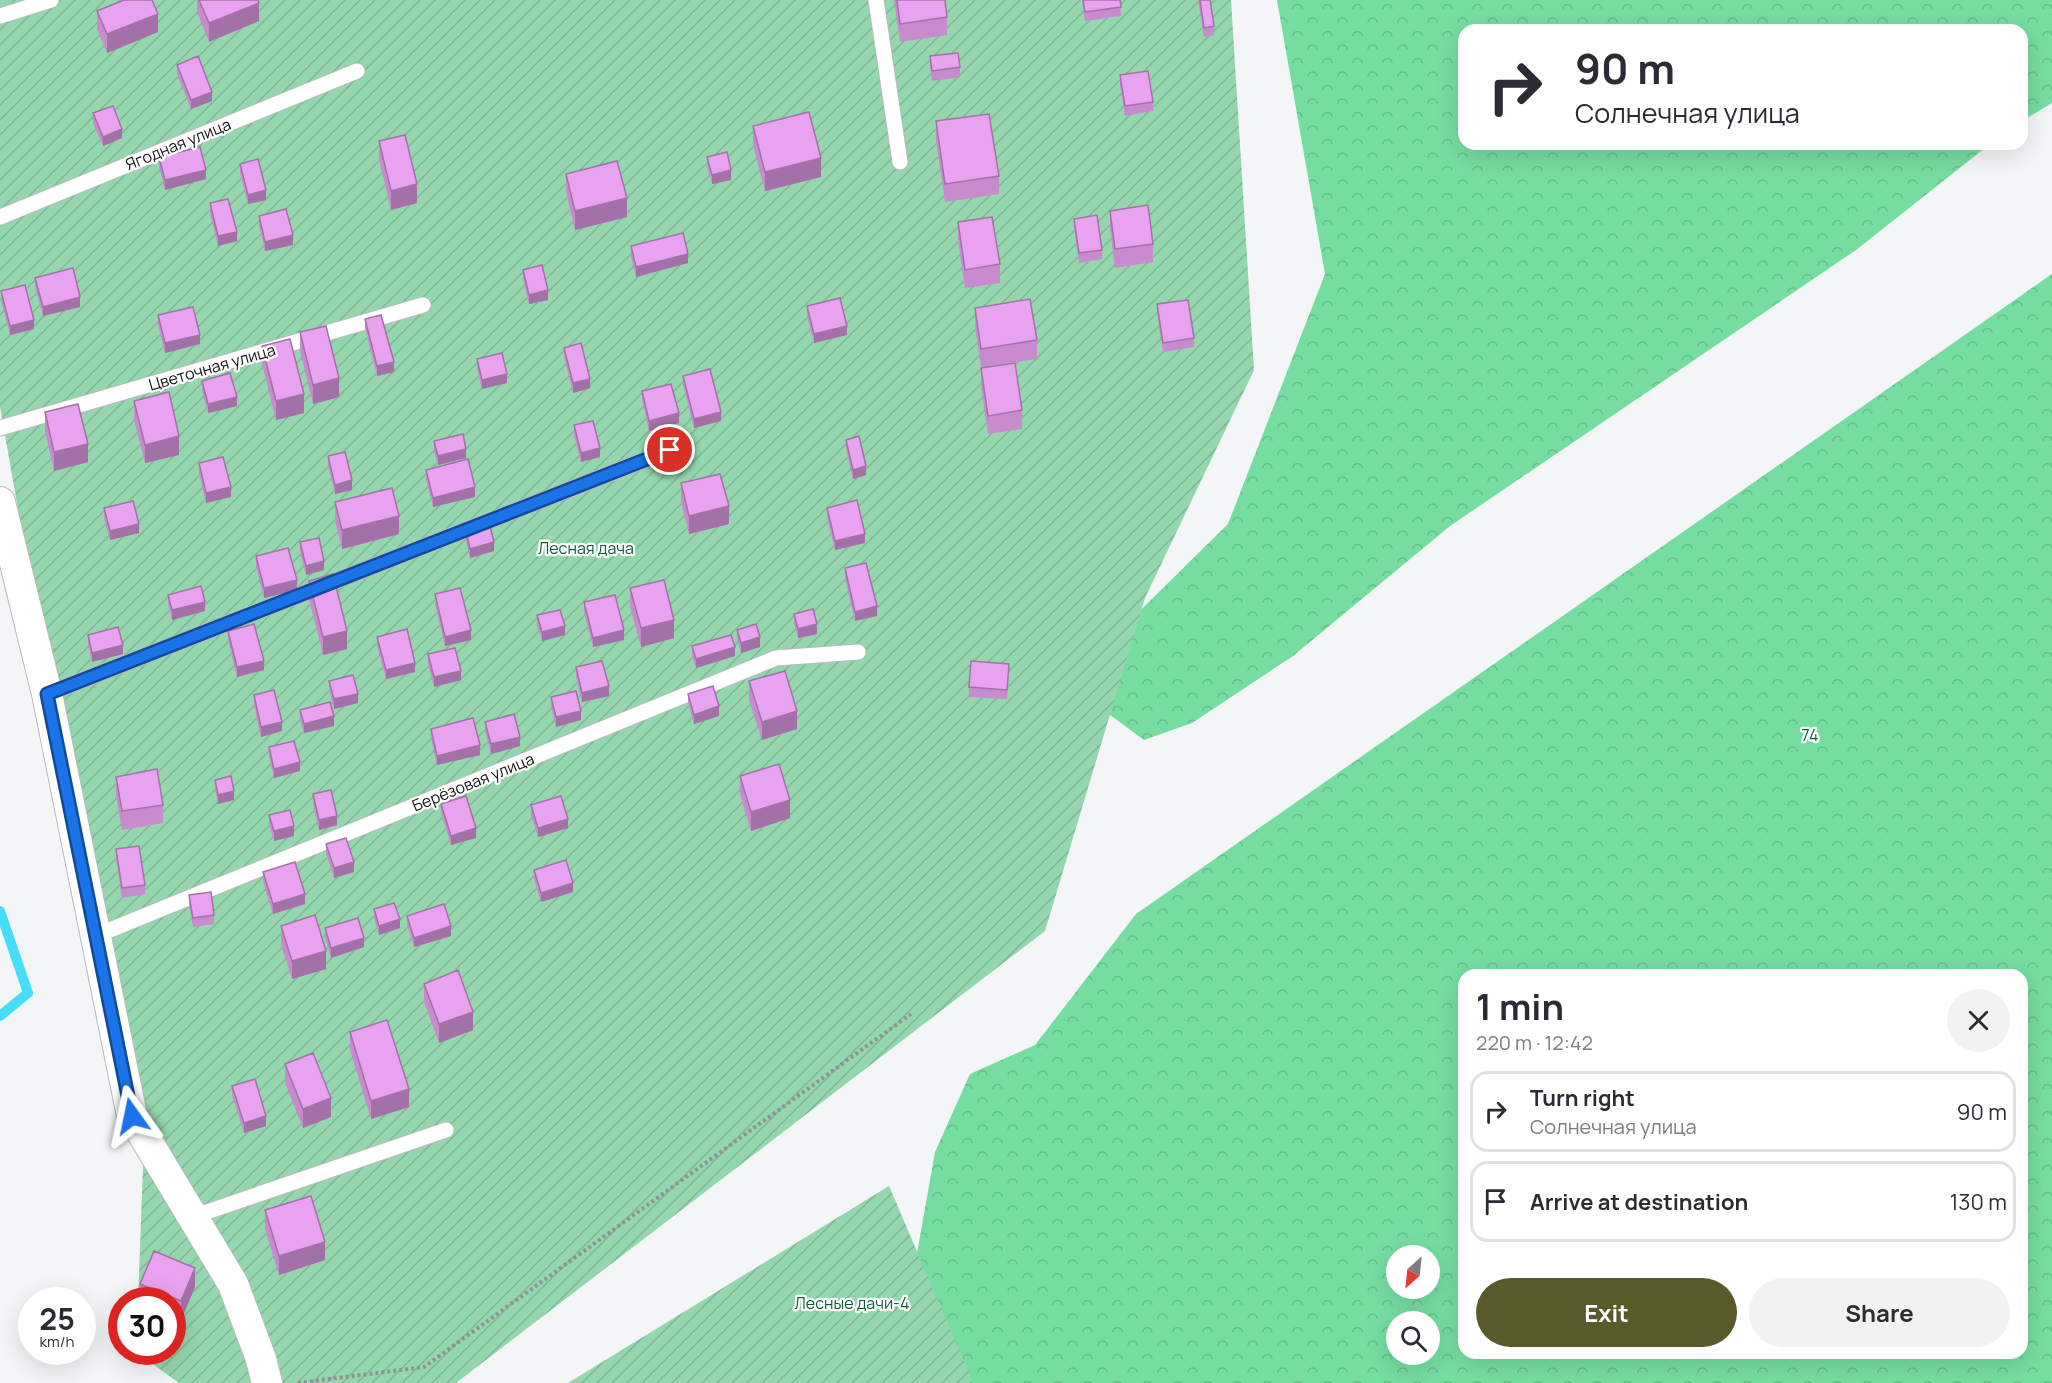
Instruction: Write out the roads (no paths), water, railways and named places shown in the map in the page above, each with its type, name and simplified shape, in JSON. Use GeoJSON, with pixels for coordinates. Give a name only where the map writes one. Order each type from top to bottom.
{"type":"FeatureCollection","features":[{"type":"Feature","properties":{"kind":"street"},"geometry":{"type":"LineString","coordinates":[[0,502],[47,694],[132,1116],[195,1216],[233,1284],[261,1359],[267,1383]]}},
{"type":"Feature","properties":{"kind":"lane"},"geometry":{"type":"LineString","coordinates":[[0,16],[51,0]]}},
{"type":"Feature","properties":{"kind":"lane"},"geometry":{"type":"LineString","coordinates":[[876,0],[900,162]]}},
{"type":"Feature","properties":{"kind":"lane","name":"Ягодная улица"},"geometry":{"type":"LineString","coordinates":[[0,217],[357,71]]}},
{"type":"Feature","properties":{"kind":"lane","name":"Цветочная улица"},"geometry":{"type":"LineString","coordinates":[[0,428],[423,305]]}},
{"type":"Feature","properties":{"kind":"lane"},"geometry":{"type":"LineString","coordinates":[[47,694],[670,450]]}},
{"type":"Feature","properties":{"kind":"lane","name":"Берёзовая улица"},"geometry":{"type":"LineString","coordinates":[[95,936],[776,658],[858,652]]}},
{"type":"Feature","properties":{"kind":"lane"},"geometry":{"type":"LineString","coordinates":[[195,1216],[446,1130]]}},
{"type":"Feature","properties":{"kind":"waterway"},"geometry":{"type":"LineString","coordinates":[[0,911],[28,993],[0,1016]]}},
{"type":"Feature","properties":{"kind":"park label","name":"Лесная дача"},"geometry":{"type":"Point","coordinates":[586,548]}},
{"type":"Feature","properties":{"kind":"park label","name":"74"},"geometry":{"type":"Point","coordinates":[1810,735]}},
{"type":"Feature","properties":{"kind":"park label","name":"Лесные дачи-4"},"geometry":{"type":"Point","coordinates":[852,1303]}}]}
